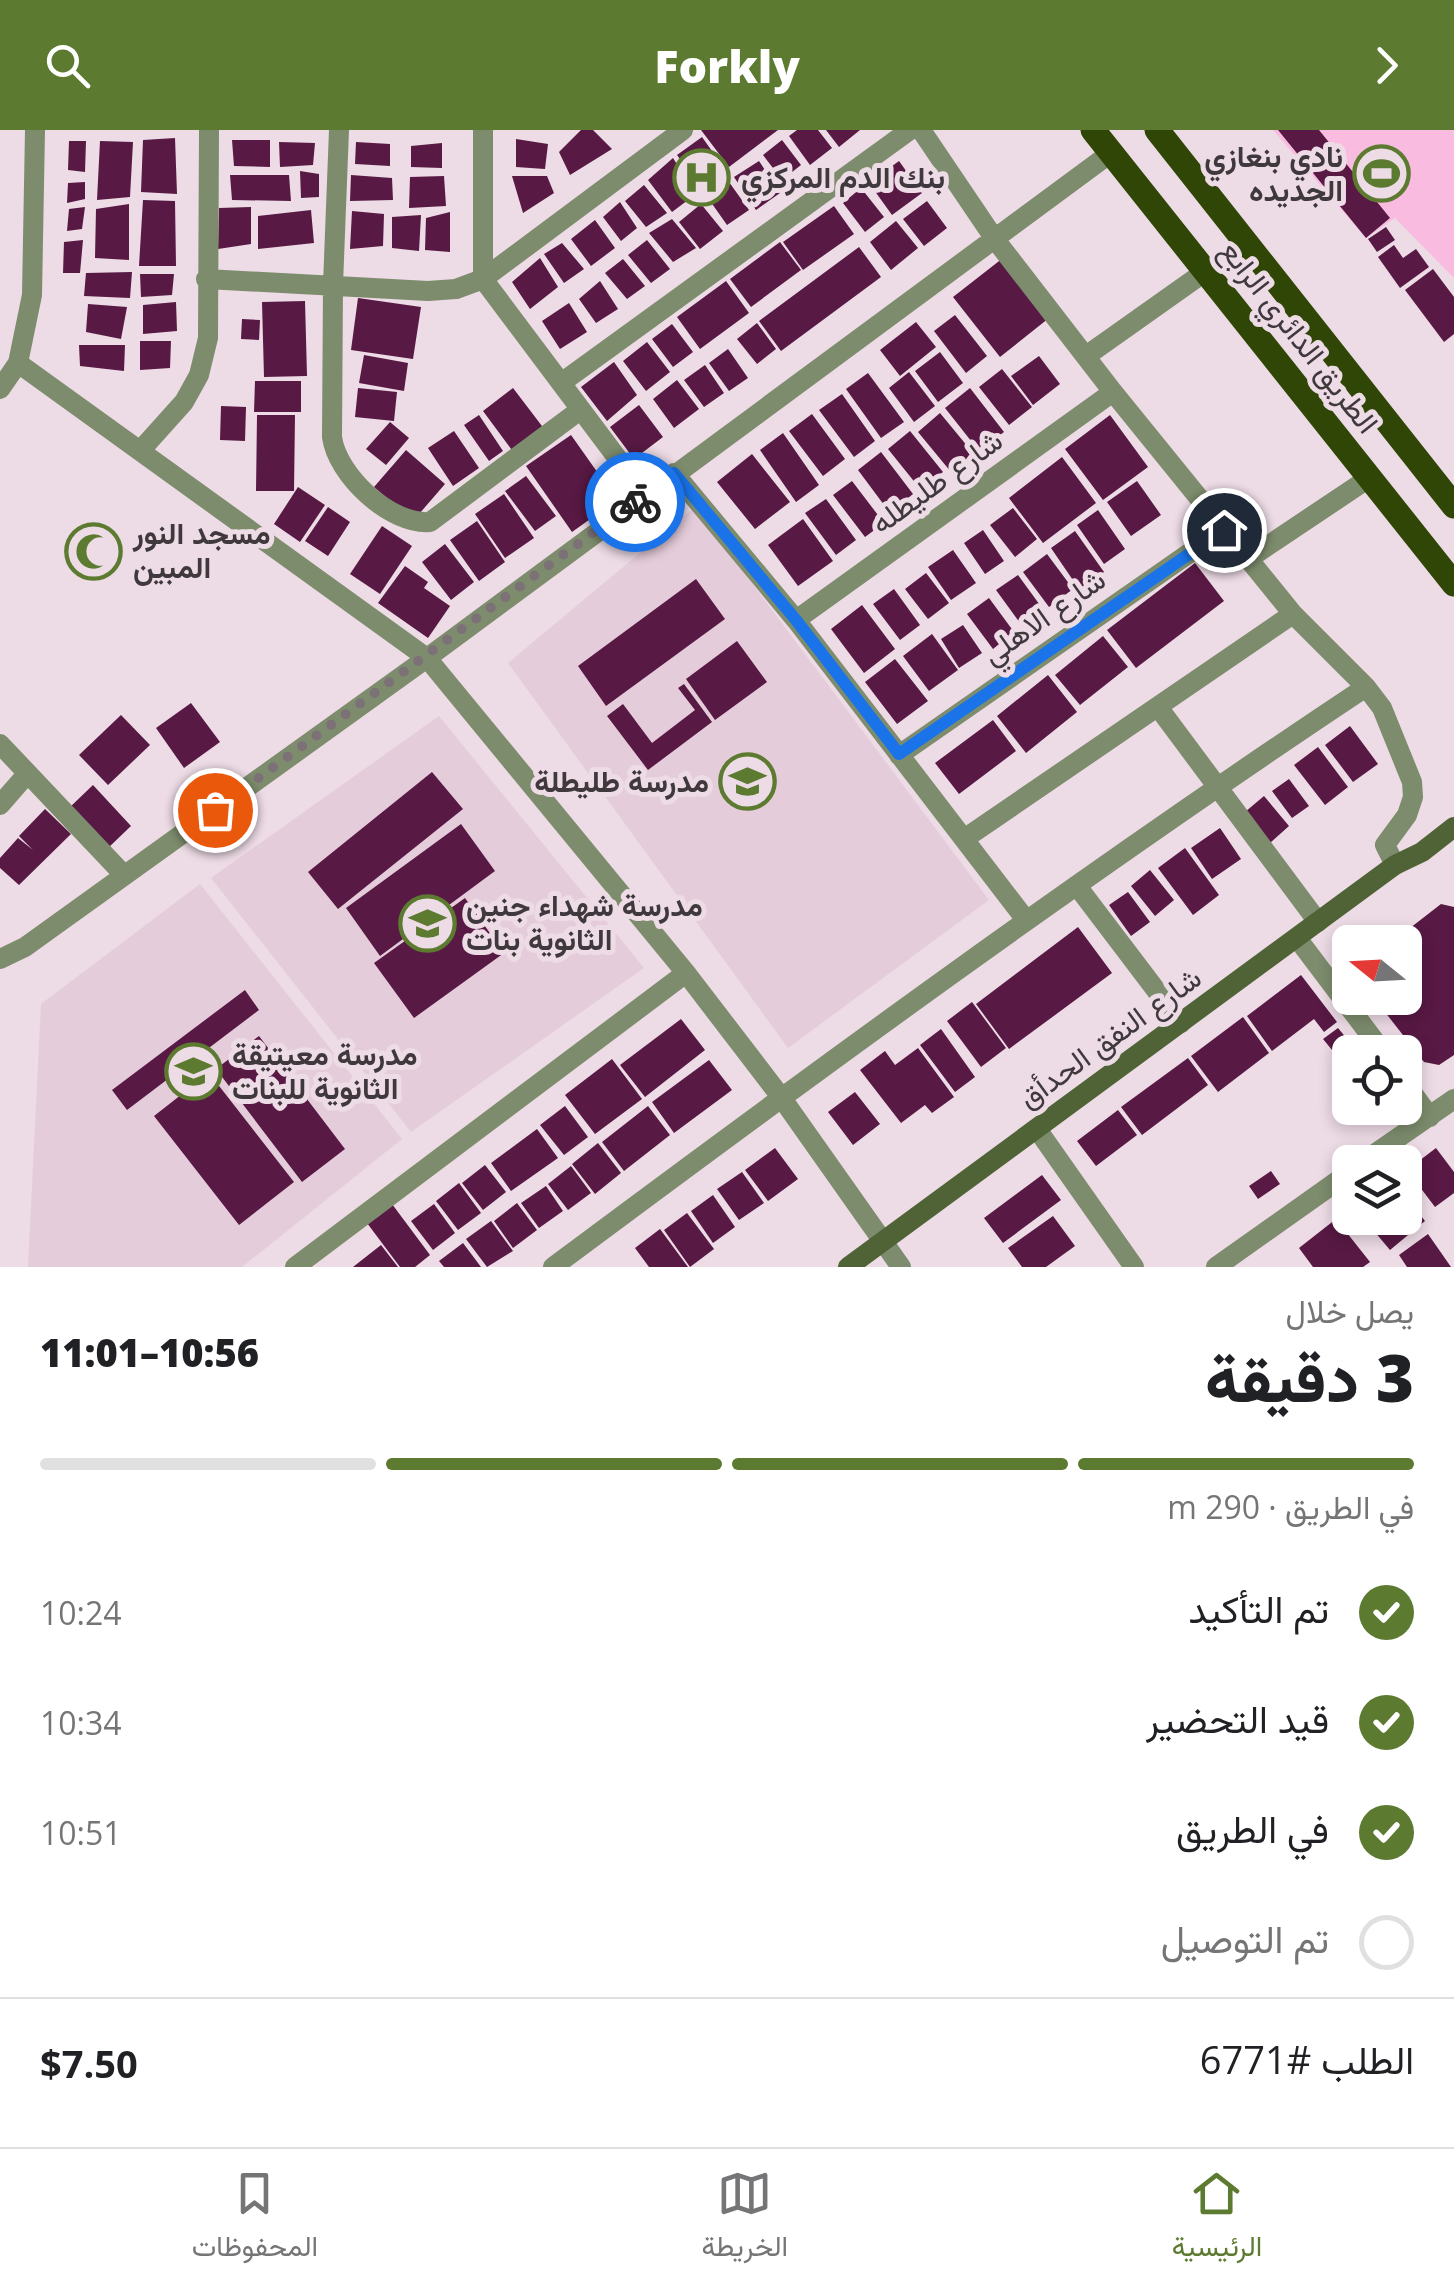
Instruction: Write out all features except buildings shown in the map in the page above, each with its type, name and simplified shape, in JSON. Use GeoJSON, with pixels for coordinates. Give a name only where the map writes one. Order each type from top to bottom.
{"type":"FeatureCollection","features":[{"type":"Feature","properties":{"kind":"main road","name":"الطريق الدائري الرابع"},"geometry":{"type":"LineString","coordinates":[[1093,130],[1454,584]]}},
{"type":"Feature","properties":{"kind":"main road","name":"الطريق الدائري الرابع"},"geometry":{"type":"LineString","coordinates":[[1157,130],[1454,506]]}},
{"type":"Feature","properties":{"kind":"main road","name":"شارع النفق الحدأق"},"geometry":{"type":"LineString","coordinates":[[1401,861],[1415,844],[1454,813]]}},
{"type":"Feature","properties":{"kind":"main road","name":"شارع النفق الحدأق"},"geometry":{"type":"LineString","coordinates":[[848,1267],[1401,861],[1422,852],[1454,827]]}},
{"type":"Feature","properties":{"kind":"street"},"geometry":{"type":"LineString","coordinates":[[0,389],[18,363],[32,295],[35,130]]}},
{"type":"Feature","properties":{"kind":"street"},"geometry":{"type":"LineString","coordinates":[[140,450],[184,402],[198,376],[208,338],[210,130]]}},
{"type":"Feature","properties":{"kind":"street"},"geometry":{"type":"LineString","coordinates":[[339,130],[332,285],[332,437],[334,456],[345,471],[387,510],[415,523],[430,522],[580,410]]}},
{"type":"Feature","properties":{"kind":"street"},"geometry":{"type":"LineString","coordinates":[[483,130],[483,279],[645,495]]}},
{"type":"Feature","properties":{"kind":"street"},"geometry":{"type":"LineString","coordinates":[[206,278],[428,291],[456,289],[483,279],[683,130]]}},
{"type":"Feature","properties":{"kind":"street"},"geometry":{"type":"LineString","coordinates":[[561,383],[910,130]]}},
{"type":"Feature","properties":{"kind":"street"},"geometry":{"type":"LineString","coordinates":[[921,130],[994,238],[1113,392],[1293,614],[1382,708],[1412,782],[1413,798],[1407,815],[1385,845],[1401,861]]}},
{"type":"Feature","properties":{"kind":"street"},"geometry":{"type":"LineString","coordinates":[[0,959],[25,947],[427,658],[1112,152]]}},
{"type":"Feature","properties":{"kind":"street"},"geometry":{"type":"LineString","coordinates":[[1086,356],[1206,271]]}},
{"type":"Feature","properties":{"kind":"street"},"geometry":{"type":"LineString","coordinates":[[18,363],[427,658],[781,1096],[901,1267]]}},
{"type":"Feature","properties":{"kind":"street","name":"شارع طليطله"},"geometry":{"type":"LineString","coordinates":[[796,620],[1113,392]]}},
{"type":"Feature","properties":{"kind":"street"},"geometry":{"type":"LineString","coordinates":[[674,473],[796,620],[1026,920]]}},
{"type":"Feature","properties":{"kind":"street"},"geometry":{"type":"LineString","coordinates":[[1248,559],[1369,478]]}},
{"type":"Feature","properties":{"kind":"street","name":"شارع الاهلي"},"geometry":{"type":"LineString","coordinates":[[899,754],[1224,530]]}},
{"type":"Feature","properties":{"kind":"street"},"geometry":{"type":"LineString","coordinates":[[964,839],[1293,614]]}},
{"type":"Feature","properties":{"kind":"street"},"geometry":{"type":"LineString","coordinates":[[553,1267],[781,1096],[1026,920],[1366,687]]}},
{"type":"Feature","properties":{"kind":"street"},"geometry":{"type":"LineString","coordinates":[[1158,707],[1318,922]]}},
{"type":"Feature","properties":{"kind":"street"},"geometry":{"type":"LineString","coordinates":[[0,744],[124,876]]}},
{"type":"Feature","properties":{"kind":"street"},"geometry":{"type":"LineString","coordinates":[[0,805],[27,774]]}},
{"type":"Feature","properties":{"kind":"street"},"geometry":{"type":"LineString","coordinates":[[1077,886],[1181,1023]]}},
{"type":"Feature","properties":{"kind":"street"},"geometry":{"type":"LineString","coordinates":[[1297,938],[1369,1035]]}},
{"type":"Feature","properties":{"kind":"street"},"geometry":{"type":"LineString","coordinates":[[303,1265],[686,974]]}},
{"type":"Feature","properties":{"kind":"street"},"geometry":{"type":"LineString","coordinates":[[1389,1145],[1454,1099]]}},
{"type":"Feature","properties":{"kind":"street"},"geometry":{"type":"LineString","coordinates":[[1422,1106],[1430,1117]]}},
{"type":"Feature","properties":{"kind":"street"},"geometry":{"type":"LineString","coordinates":[[1037,1129],[1134,1267]]}},
{"type":"Feature","properties":{"kind":"street"},"geometry":{"type":"LineString","coordinates":[[1216,1267],[1332,1185]]}},
{"type":"Feature","properties":{"kind":"shaded area","name":"نادي بنغازي الجديده"},"geometry":{"type":"Polygon","coordinates":[[[1273,130],[1454,130],[1454,278],[1395,218],[1366,238],[1273,130]]]}},
{"type":"Feature","properties":{"kind":"shaded area","name":"مدرسة طليطلة"},"geometry":{"type":"Polygon","coordinates":[[[695,507],[989,900],[788,1048],[508,663],[695,507]]]}},
{"type":"Feature","properties":{"kind":"shaded area","name":"مدرسة شهداء جنين الثانوية بنات"},"geometry":{"type":"Polygon","coordinates":[[[439,716],[644,968],[411,1132],[211,878],[439,716]]]}},
{"type":"Feature","properties":{"kind":"shaded area","name":"مدرسة معيتيقة الثانوية للبنات"},"geometry":{"type":"Polygon","coordinates":[[[200,884],[402,1139],[242,1267],[28,1267],[41,1004],[200,884]]]}},
{"type":"Feature","properties":{"kind":"way so far"},"geometry":{"type":"LineString","coordinates":[[215,810],[635,502]]}},
{"type":"Feature","properties":{"kind":"place","name":"نادي بنغازي الجديده"},"geometry":{"type":"Point","coordinates":[1382,174]}},
{"type":"Feature","properties":{"kind":"place","name":"بنك الدم المركزي"},"geometry":{"type":"Point","coordinates":[702,178]}},
{"type":"Feature","properties":{"kind":"place","name":"مسجد النور المبين"},"geometry":{"type":"Point","coordinates":[94,551]}},
{"type":"Feature","properties":{"kind":"place","name":"مدرسة طليطلة"},"geometry":{"type":"Point","coordinates":[748,782]}},
{"type":"Feature","properties":{"kind":"place","name":"مدرسة شهداء جنين الثانوية بنات"},"geometry":{"type":"Point","coordinates":[427,923]}},
{"type":"Feature","properties":{"kind":"place","name":"مدرسة معيتيقة الثانوية للبنات"},"geometry":{"type":"Point","coordinates":[193,1072]}},
{"type":"Feature","properties":{"kind":"route"},"geometry":{"type":"LineString","coordinates":[[635,502],[674,473],[796,620],[899,754],[1224,530]]}}]}
